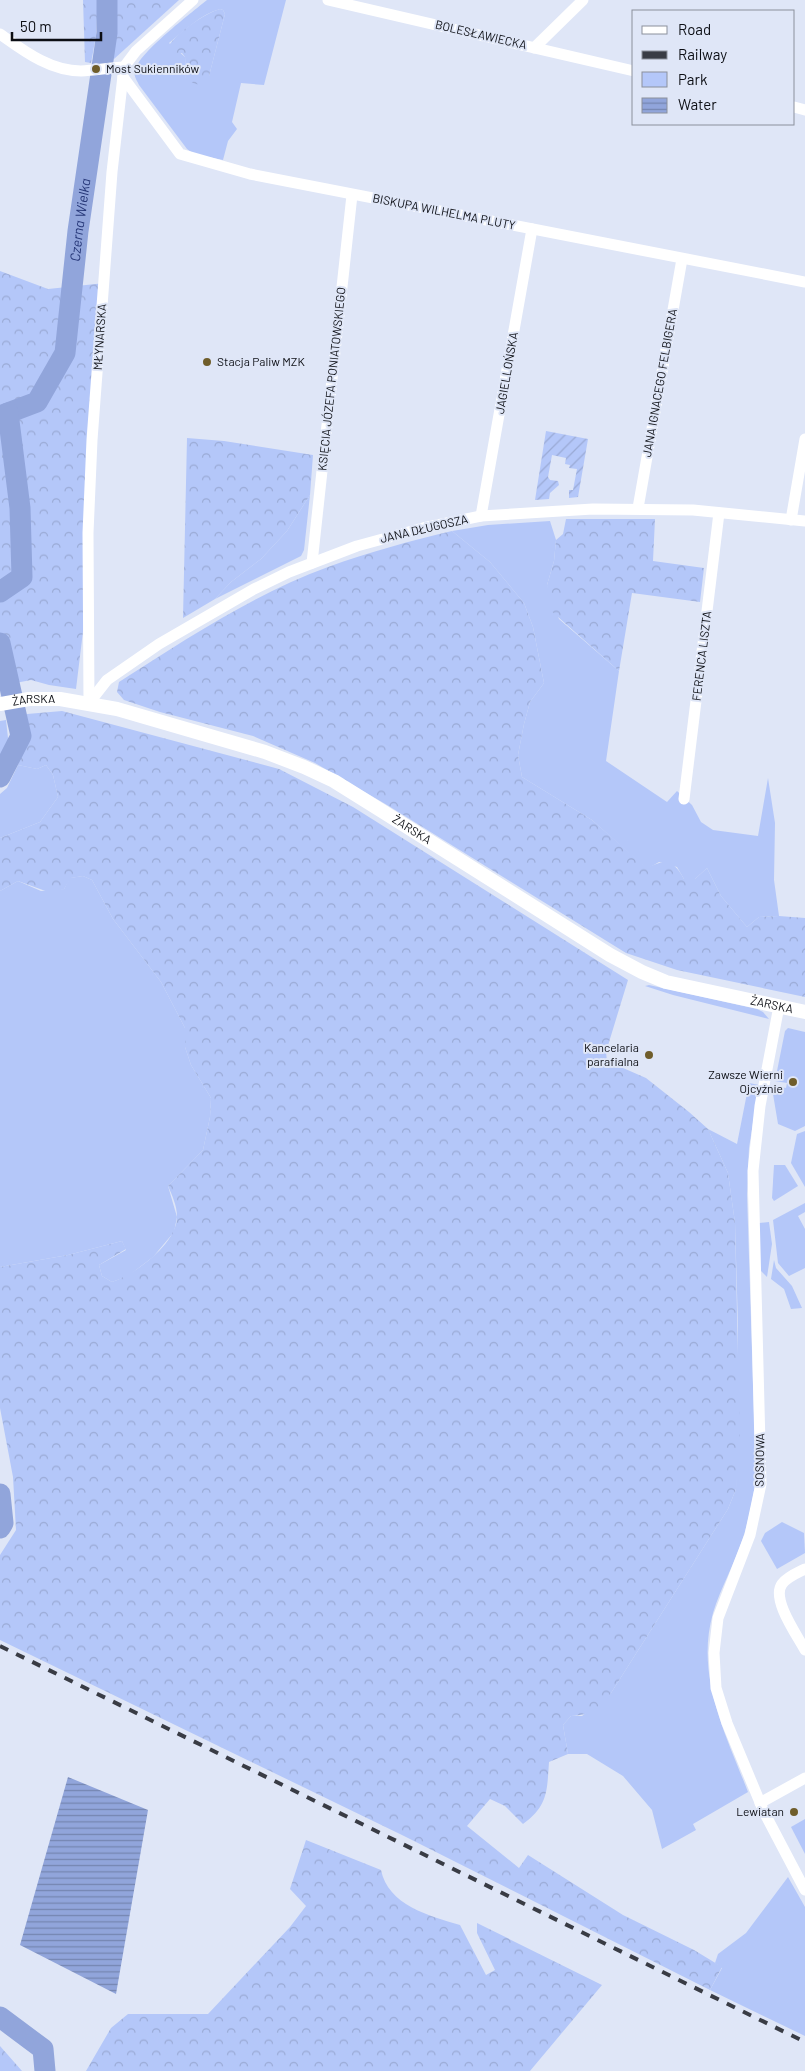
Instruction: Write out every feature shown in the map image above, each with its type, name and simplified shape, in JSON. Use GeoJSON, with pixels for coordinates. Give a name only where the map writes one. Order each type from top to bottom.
{"type":"FeatureCollection","features":[{"type":"Feature","properties":{"kind":"street"},"geometry":{"type":"LineString","coordinates":[[0,34],[29,55],[56,67],[79,71],[120,70],[136,51],[192,0]]}},
{"type":"Feature","properties":{"kind":"street","name":"BOLESŁAWIECKA"},"geometry":{"type":"LineString","coordinates":[[328,0],[632,71]]}},
{"type":"Feature","properties":{"kind":"street"},"geometry":{"type":"LineString","coordinates":[[534,48],[583,0]]}},
{"type":"Feature","properties":{"kind":"street","name":"BISKUPA WILHELMA PLUTY"},"geometry":{"type":"LineString","coordinates":[[120,70],[180,154],[250,174],[352,195],[805,282]]}},
{"type":"Feature","properties":{"kind":"street","name":"MŁYNARSKA"},"geometry":{"type":"LineString","coordinates":[[89,703],[88,533],[92,440],[120,70]]}},
{"type":"Feature","properties":{"kind":"street","name":"KSIĘCIA JÓZEFA PONIATOWSKIEGO"},"geometry":{"type":"LineString","coordinates":[[312,562],[352,195]]}},
{"type":"Feature","properties":{"kind":"street","name":"JAGIELLOŃSKA"},"geometry":{"type":"LineString","coordinates":[[481,516],[532,229]]}},
{"type":"Feature","properties":{"kind":"street","name":"JANA IGNACEGO FELBIGERA"},"geometry":{"type":"LineString","coordinates":[[638,508],[682,259]]}},
{"type":"Feature","properties":{"kind":"street"},"geometry":{"type":"LineString","coordinates":[[791,520],[805,439]]}},
{"type":"Feature","properties":{"kind":"street","name":"JANA DŁUGOSZA"},"geometry":{"type":"LineString","coordinates":[[89,703],[107,680],[159,644],[225,604],[312,562],[397,534],[481,516],[561,510],[638,508],[805,521]]}},
{"type":"Feature","properties":{"kind":"street","name":"FERENCA LISZTA"},"geometry":{"type":"LineString","coordinates":[[684,798],[719,513]]}},
{"type":"Feature","properties":{"kind":"street","name":"ŻARSKA"},"geometry":{"type":"LineString","coordinates":[[0,704],[29,699],[60,699],[89,703],[176,725],[264,752],[304,767],[334,781],[630,966],[656,978],[679,985],[805,1012]]}},
{"type":"Feature","properties":{"kind":"street","name":"SOSNOWA"},"geometry":{"type":"LineString","coordinates":[[779,1006],[760,1106],[752,1171],[761,1484],[750,1535],[718,1618],[714,1654],[716,1688],[721,1706],[760,1803],[805,1890]]}},
{"type":"Feature","properties":{"kind":"street"},"geometry":{"type":"LineString","coordinates":[[805,1569],[783,1582],[778,1594],[782,1607],[805,1650]]}},
{"type":"Feature","properties":{"kind":"street"},"geometry":{"type":"LineString","coordinates":[[760,1803],[805,1778]]}},
{"type":"Feature","properties":{"kind":"green space"},"geometry":{"type":"Polygon","coordinates":[[[83,0],[98,0],[96,36],[91,63],[85,62],[83,0]]]}},
{"type":"Feature","properties":{"kind":"green space"},"geometry":{"type":"Polygon","coordinates":[[[114,0],[179,0],[114,59],[111,53],[114,0]]]}},
{"type":"Feature","properties":{"kind":"green space"},"geometry":{"type":"Polygon","coordinates":[[[207,0],[286,0],[264,85],[241,83],[232,122],[237,129],[228,141],[223,160],[194,154],[187,149],[139,85],[134,74],[139,63],[155,44],[207,0]],[[223,10],[213,11],[199,19],[169,43],[185,57],[186,79],[209,76],[225,14],[223,10]]]}},
{"type":"Feature","properties":{"kind":"green space"},"geometry":{"type":"Polygon","coordinates":[[[220,9],[225,14],[209,76],[205,85],[195,84],[186,79],[185,57],[182,53],[170,56],[167,49],[170,43],[190,25],[220,9]]]}},
{"type":"Feature","properties":{"kind":"green space"},"geometry":{"type":"Polygon","coordinates":[[[0,271],[48,289],[105,283],[86,607],[76,689],[31,680],[0,686],[0,271]]]}},
{"type":"Feature","properties":{"kind":"green space"},"geometry":{"type":"Polygon","coordinates":[[[546,431],[588,439],[578,497],[569,498],[569,490],[573,490],[577,469],[569,468],[570,465],[565,464],[566,458],[552,455],[548,477],[550,480],[558,481],[559,485],[550,493],[549,499],[535,500],[546,431]]]}},
{"type":"Feature","properties":{"kind":"green space"},"geometry":{"type":"Polygon","coordinates":[[[187,438],[224,441],[313,455],[310,495],[287,531],[261,559],[231,582],[215,599],[183,618],[187,438]]]}},
{"type":"Feature","properties":{"kind":"green space"},"geometry":{"type":"Polygon","coordinates":[[[310,495],[304,550],[301,556],[215,599],[231,582],[261,559],[287,531],[310,495]]]}},
{"type":"Feature","properties":{"kind":"green space"},"geometry":{"type":"Polygon","coordinates":[[[566,519],[655,519],[653,561],[704,568],[700,602],[632,593],[619,671],[549,609],[547,585],[554,561],[556,540],[563,534],[566,519]]]}},
{"type":"Feature","properties":{"kind":"green space"},"geometry":{"type":"Polygon","coordinates":[[[550,521],[556,540],[554,561],[547,585],[559,619],[619,671],[606,761],[667,802],[677,791],[692,805],[701,822],[713,830],[758,836],[768,778],[775,823],[774,880],[779,916],[759,917],[747,927],[721,896],[707,868],[695,879],[684,879],[677,867],[659,862],[647,869],[592,820],[522,777],[518,755],[524,724],[530,702],[544,683],[533,627],[524,603],[490,562],[452,531],[488,525],[550,521]]]}},
{"type":"Feature","properties":{"kind":"green space"},"geometry":{"type":"Polygon","coordinates":[[[452,531],[490,562],[524,603],[533,627],[544,683],[530,702],[524,724],[518,755],[522,777],[592,820],[647,868],[664,862],[672,864],[684,879],[695,879],[707,868],[721,896],[747,927],[759,917],[805,918],[805,997],[677,970],[626,953],[387,805],[315,763],[253,736],[160,712],[124,700],[117,692],[119,682],[221,618],[274,590],[343,562],[390,547],[452,531]]]}},
{"type":"Feature","properties":{"kind":"green space"},"geometry":{"type":"Polygon","coordinates":[[[62,711],[279,769],[353,807],[628,980],[606,1052],[607,1061],[646,1078],[708,1129],[728,1173],[735,1223],[740,1444],[736,1489],[728,1509],[611,1693],[594,1710],[585,1714],[571,1716],[563,1725],[568,1754],[549,1762],[545,1797],[537,1811],[523,1824],[505,1806],[490,1799],[467,1826],[519,1868],[528,1855],[623,1915],[694,1950],[722,1967],[710,1990],[404,1836],[0,1640],[0,1555],[16,1530],[13,1477],[0,1408],[0,1267],[68,1255],[122,1241],[126,1249],[99,1265],[102,1276],[112,1282],[132,1273],[163,1247],[170,1237],[177,1216],[168,1186],[203,1150],[210,1117],[211,1098],[191,1065],[185,1047],[185,1028],[161,982],[113,919],[92,880],[83,876],[71,878],[64,889],[51,893],[18,881],[0,891],[0,838],[40,822],[58,797],[53,775],[46,765],[37,769],[18,765],[25,742],[27,714],[62,711]]]}},
{"type":"Feature","properties":{"kind":"green space"},"geometry":{"type":"Polygon","coordinates":[[[6,720],[9,747],[0,763],[0,721],[6,720]]]}},
{"type":"Feature","properties":{"kind":"green space"},"geometry":{"type":"Polygon","coordinates":[[[18,765],[37,769],[46,765],[53,775],[58,797],[40,822],[0,838],[0,794],[7,788],[18,765]]]}},
{"type":"Feature","properties":{"kind":"green space"},"geometry":{"type":"Polygon","coordinates":[[[83,876],[92,880],[113,919],[161,982],[185,1028],[185,1047],[191,1065],[211,1098],[210,1117],[203,1150],[168,1186],[177,1217],[174,1232],[153,1257],[128,1276],[112,1282],[102,1276],[99,1265],[126,1250],[122,1241],[68,1255],[0,1267],[0,891],[18,881],[41,891],[64,889],[70,878],[83,876]]]}},
{"type":"Feature","properties":{"kind":"green space"},"geometry":{"type":"Polygon","coordinates":[[[649,985],[757,1009],[763,1012],[769,1019],[645,986],[649,985]]]}},
{"type":"Feature","properties":{"kind":"green space"},"geometry":{"type":"Polygon","coordinates":[[[788,1028],[805,1032],[805,1126],[795,1131],[778,1124],[773,1094],[774,1086],[786,1088],[787,1083],[775,1081],[785,1031],[788,1028]]]}},
{"type":"Feature","properties":{"kind":"green space"},"geometry":{"type":"Polygon","coordinates":[[[749,1083],[759,1085],[749,1148],[747,1194],[756,1478],[743,1538],[713,1613],[708,1636],[710,1682],[723,1727],[748,1792],[693,1824],[696,1830],[662,1849],[652,1810],[623,1776],[587,1754],[568,1754],[563,1725],[571,1716],[582,1716],[611,1693],[728,1509],[736,1489],[738,1326],[735,1223],[728,1173],[708,1129],[737,1144],[749,1083]]]}},
{"type":"Feature","properties":{"kind":"green space"},"geometry":{"type":"Polygon","coordinates":[[[805,1131],[805,1187],[791,1163],[797,1134],[805,1131]]]}},
{"type":"Feature","properties":{"kind":"green space"},"geometry":{"type":"Polygon","coordinates":[[[774,1165],[785,1165],[798,1186],[774,1201],[772,1198],[774,1165]]]}},
{"type":"Feature","properties":{"kind":"green space"},"geometry":{"type":"Polygon","coordinates":[[[805,1203],[805,1212],[798,1216],[805,1229],[805,1268],[789,1276],[778,1263],[773,1220],[805,1203]]]}},
{"type":"Feature","properties":{"kind":"green space"},"geometry":{"type":"Polygon","coordinates":[[[769,1222],[772,1244],[767,1277],[760,1270],[759,1223],[769,1222]]]}},
{"type":"Feature","properties":{"kind":"green space"},"geometry":{"type":"Polygon","coordinates":[[[774,1260],[776,1268],[792,1286],[802,1308],[791,1309],[784,1289],[771,1279],[774,1260]]]}},
{"type":"Feature","properties":{"kind":"green space"},"geometry":{"type":"Polygon","coordinates":[[[782,1522],[804,1533],[805,1553],[777,1569],[761,1541],[765,1533],[782,1522]]]}},
{"type":"Feature","properties":{"kind":"green space"},"geometry":{"type":"Polygon","coordinates":[[[805,1819],[805,1854],[791,1827],[805,1819]]]}},
{"type":"Feature","properties":{"kind":"green space"},"geometry":{"type":"Polygon","coordinates":[[[306,1840],[381,1870],[385,1882],[401,1900],[423,1913],[460,1925],[486,1975],[495,1970],[477,1933],[477,1923],[602,1985],[530,2071],[86,2071],[111,2028],[128,2014],[208,2014],[290,1927],[306,1906],[290,1889],[306,1840]]]}},
{"type":"Feature","properties":{"kind":"green space"},"geometry":{"type":"Polygon","coordinates":[[[788,1877],[805,1907],[805,2036],[710,1990],[722,1968],[715,1963],[718,1954],[746,1933],[788,1877]]]}},
{"type":"Feature","properties":{"kind":"green space"},"geometry":{"type":"Polygon","coordinates":[[[0,2046],[22,2071],[0,2071],[0,2046]]]}},
{"type":"Feature","properties":{"kind":"water"},"geometry":{"type":"Polygon","coordinates":[[[68,1777],[148,1810],[116,1994],[20,1945],[68,1777]]]}},
{"type":"Feature","properties":{"kind":"waterway","name":"Czerna Wielka"},"geometry":{"type":"LineString","coordinates":[[0,416],[37,402],[65,353],[78,231],[107,33],[107,0]]}},
{"type":"Feature","properties":{"kind":"waterway","name":"Czerna Wielka"},"geometry":{"type":"LineString","coordinates":[[0,592],[22,577],[20,508],[8,413]]}},
{"type":"Feature","properties":{"kind":"waterway","name":"Czerna Wielka"},"geometry":{"type":"LineString","coordinates":[[0,643],[21,736],[0,777]]}},
{"type":"Feature","properties":{"kind":"waterway","name":"Czerna Wielka"},"geometry":{"type":"LineString","coordinates":[[0,1494],[3,1523],[0,1528]]}},
{"type":"Feature","properties":{"kind":"waterway","name":"Czerna Wielka"},"geometry":{"type":"LineString","coordinates":[[0,2017],[43,2049],[45,2071]]}},
{"type":"Feature","properties":{"kind":"railway"},"geometry":{"type":"LineString","coordinates":[[0,1646],[805,2042]]}},
{"type":"Feature","properties":{"kind":"place","name":"Most Sukienników"},"geometry":{"type":"Point","coordinates":[96,69]}},
{"type":"Feature","properties":{"kind":"place","name":"Stacja Paliw MZK"},"geometry":{"type":"Point","coordinates":[207,362]}},
{"type":"Feature","properties":{"kind":"place","name":"Kancelaria parafialna"},"geometry":{"type":"Point","coordinates":[649,1055]}},
{"type":"Feature","properties":{"kind":"place","name":"Zawsze Wierni Ojcyźnie"},"geometry":{"type":"Point","coordinates":[793,1082]}},
{"type":"Feature","properties":{"kind":"place","name":"Lewiatan"},"geometry":{"type":"Point","coordinates":[794,1812]}}]}
